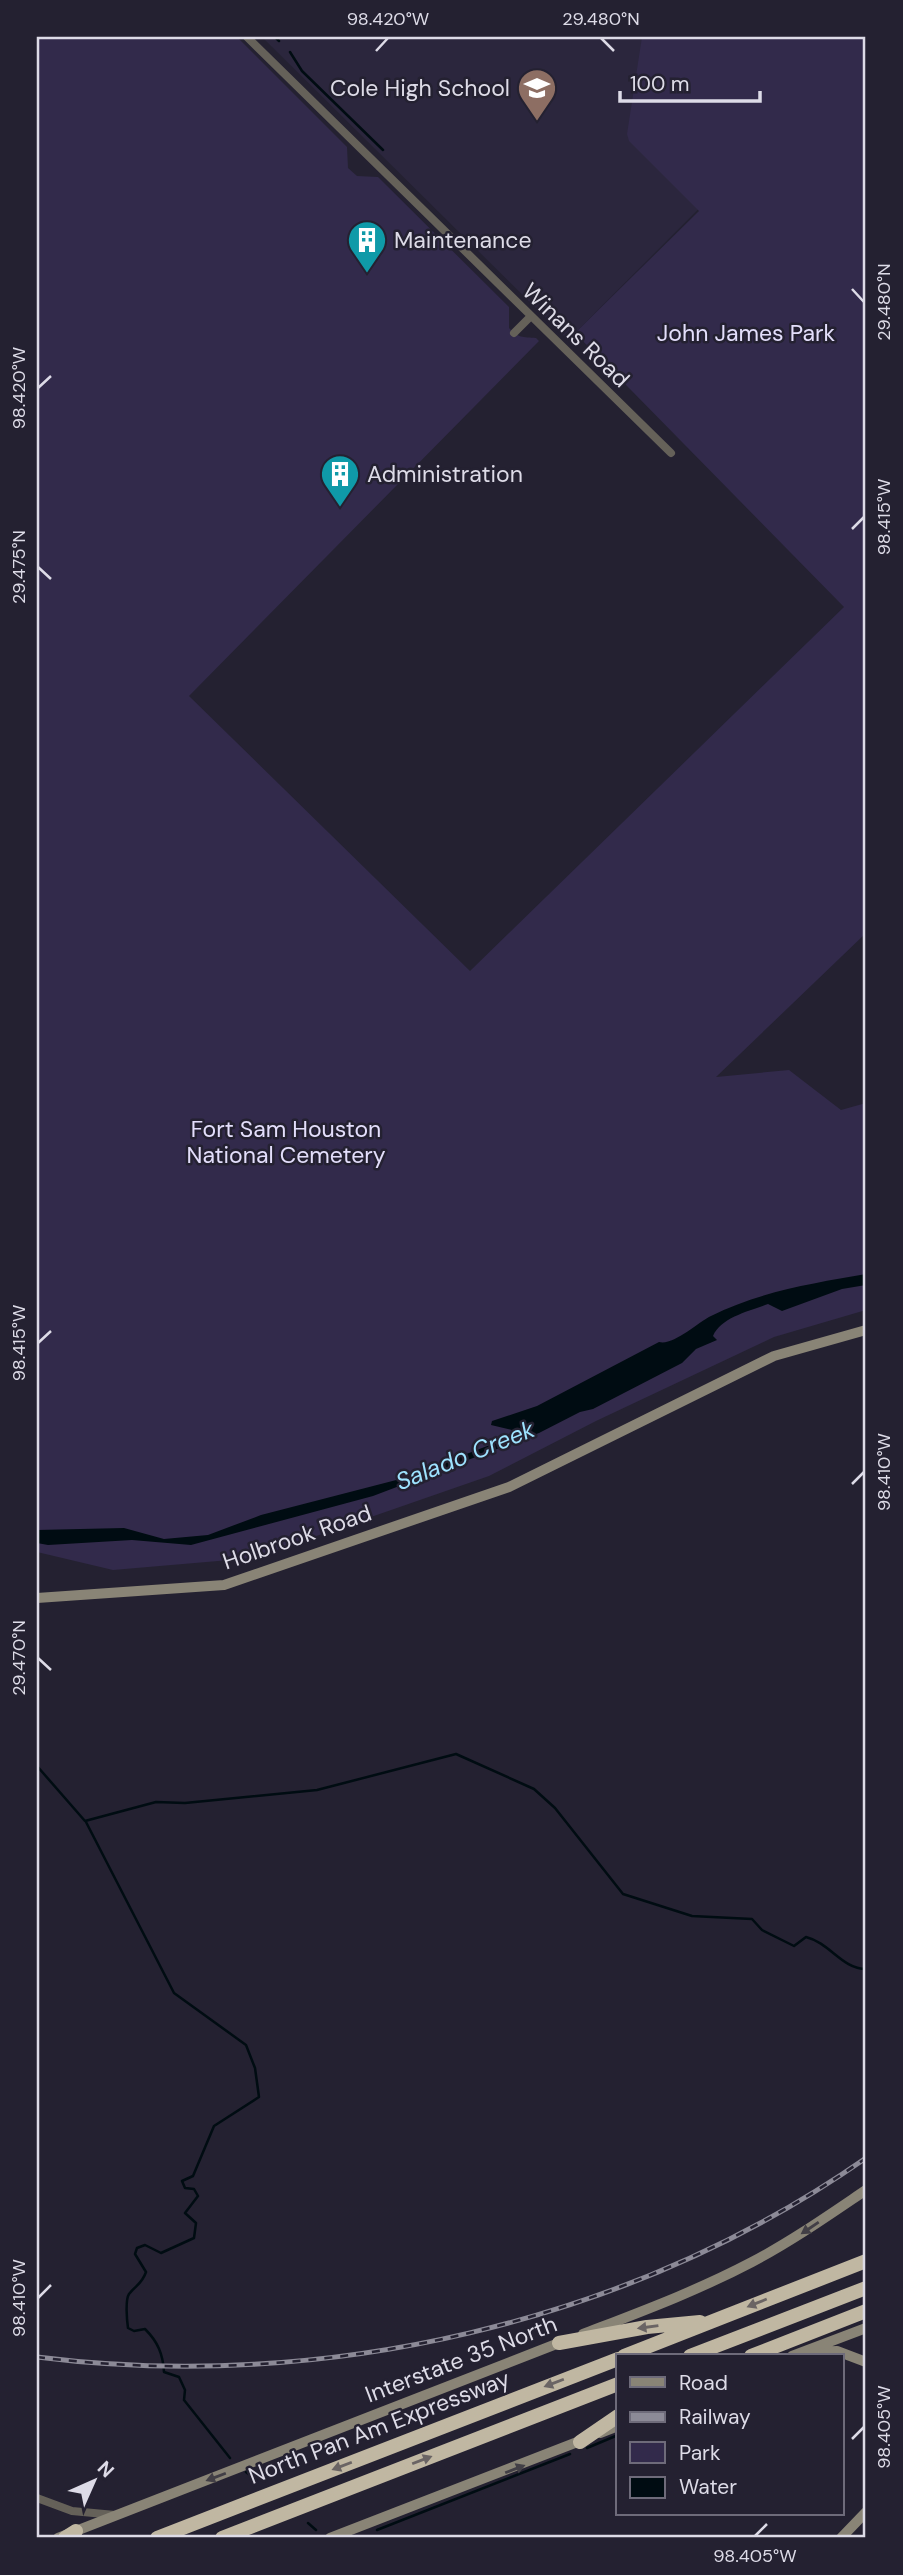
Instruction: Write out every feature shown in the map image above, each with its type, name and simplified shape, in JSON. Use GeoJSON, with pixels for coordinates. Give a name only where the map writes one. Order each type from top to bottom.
{"type":"FeatureCollection","features":[{"type":"Feature","properties":{"kind":"highway"},"geometry":{"type":"LineString","coordinates":[[629,2354],[866,2261]]}},
{"type":"Feature","properties":{"kind":"highway"},"geometry":{"type":"LineString","coordinates":[[695,2354],[866,2288]]}},
{"type":"Feature","properties":{"kind":"highway"},"geometry":{"type":"LineString","coordinates":[[756,2354],[866,2311]]}},
{"type":"Feature","properties":{"kind":"highway"},"geometry":{"type":"LineString","coordinates":[[559,2343],[647,2327],[716,2321]]}},
{"type":"Feature","properties":{"kind":"highway","name":"North Pan Am Expressway"},"geometry":{"type":"LineString","coordinates":[[157,2538],[616,2359]]}},
{"type":"Feature","properties":{"kind":"highway","name":"North Pan Am Expressway"},"geometry":{"type":"LineString","coordinates":[[222,2538],[616,2386]]}},
{"type":"Feature","properties":{"kind":"highway"},"geometry":{"type":"LineString","coordinates":[[580,2442],[616,2417]]}},
{"type":"Feature","properties":{"kind":"main road","name":"Holbrook Road"},"geometry":{"type":"LineString","coordinates":[[37,1598],[223,1585],[509,1487],[774,1356],[866,1330]]}},
{"type":"Feature","properties":{"kind":"main road","name":"Interstate 35 North"},"geometry":{"type":"LineString","coordinates":[[58,2538],[667,2302],[798,2236],[866,2190]]}},
{"type":"Feature","properties":{"kind":"main road"},"geometry":{"type":"LineString","coordinates":[[797,2354],[866,2328]]}},
{"type":"Feature","properties":{"kind":"main road"},"geometry":{"type":"LineString","coordinates":[[797,2354],[836,2351],[866,2362]]}},
{"type":"Feature","properties":{"kind":"main road"},"geometry":{"type":"LineString","coordinates":[[330,2538],[354,2534],[382,2518],[616,2427]]}},
{"type":"Feature","properties":{"kind":"main road"},"geometry":{"type":"LineString","coordinates":[[841,2538],[866,2512]]}},
{"type":"Feature","properties":{"kind":"street","name":"Winans Road"},"geometry":{"type":"LineString","coordinates":[[247,37],[671,453]]}},
{"type":"Feature","properties":{"kind":"street"},"geometry":{"type":"LineString","coordinates":[[514,333],[530,317]]}},
{"type":"Feature","properties":{"kind":"street"},"geometry":{"type":"LineString","coordinates":[[37,2498],[72,2511],[118,2515]]}},
{"type":"Feature","properties":{"kind":"shaded area"},"geometry":{"type":"Polygon","coordinates":[[[262,37],[866,37],[866,41],[568,340],[262,37]]]}},
{"type":"Feature","properties":{"kind":"green space","name":"Fort Sam Houston National Cemetery"},"geometry":{"type":"Polygon","coordinates":[[[37,37],[237,37],[347,147],[348,168],[357,176],[378,177],[509,307],[509,328],[518,335],[539,341],[189,696],[470,971],[844,607],[575,333],[699,211],[629,141],[627,134],[642,37],[866,37],[866,933],[716,1077],[789,1070],[841,1110],[866,1103],[866,1310],[774,1337],[596,1421],[489,1476],[253,1558],[113,1570],[37,1552],[37,37]]]}},
{"type":"Feature","properties":{"kind":"water","name":"Salado Creek"},"geometry":{"type":"Polygon","coordinates":[[[866,1274],[866,1285],[842,1289],[782,1311],[768,1304],[729,1319],[713,1336],[717,1340],[696,1349],[682,1363],[593,1409],[580,1412],[539,1433],[373,1496],[191,1545],[132,1540],[48,1545],[37,1543],[37,1530],[124,1528],[164,1539],[208,1535],[261,1515],[404,1478],[516,1435],[512,1430],[491,1425],[492,1421],[537,1406],[659,1342],[671,1341],[705,1319],[729,1308],[787,1289],[866,1274]]]}},
{"type":"Feature","properties":{"kind":"waterway"},"geometry":{"type":"LineString","coordinates":[[275,37],[279,41]]}},
{"type":"Feature","properties":{"kind":"waterway"},"geometry":{"type":"LineString","coordinates":[[290,52],[302,71],[383,150]]}},
{"type":"Feature","properties":{"kind":"waterway"},"geometry":{"type":"LineString","coordinates":[[37,1766],[85,1821],[156,1802],[185,1803],[317,1790],[456,1754],[534,1789],[555,1808],[623,1894],[692,1916],[752,1919],[762,1930],[794,1946],[806,1937],[850,1965],[866,1969]]}},
{"type":"Feature","properties":{"kind":"waterway"},"geometry":{"type":"LineString","coordinates":[[86,1822],[174,1993],[246,2045],[255,2068],[259,2097],[214,2126],[193,2176],[182,2181],[185,2188],[194,2189],[198,2196],[185,2213],[196,2223],[194,2238],[161,2253],[145,2245],[137,2248],[135,2254],[146,2272],[141,2282],[129,2294],[127,2306],[128,2328],[134,2331],[145,2329],[153,2339],[161,2354],[164,2372],[179,2377],[185,2390],[184,2400],[230,2458]]}},
{"type":"Feature","properties":{"kind":"waterway"},"geometry":{"type":"LineString","coordinates":[[587,2448],[616,2436]]}},
{"type":"Feature","properties":{"kind":"waterway"},"geometry":{"type":"LineString","coordinates":[[377,2530],[570,2454]]}},
{"type":"Feature","properties":{"kind":"waterway"},"geometry":{"type":"LineString","coordinates":[[246,2472],[256,2480]]}},
{"type":"Feature","properties":{"kind":"waterway"},"geometry":{"type":"LineString","coordinates":[[308,2523],[316,2530]]}},
{"type":"Feature","properties":{"kind":"railway"},"geometry":{"type":"LineString","coordinates":[[37,2357],[145,2366],[254,2364],[362,2353],[470,2333],[575,2303],[677,2264],[774,2215],[866,2158]]}},
{"type":"Feature","properties":{"kind":"place","name":"Cole High School"},"geometry":{"type":"Point","coordinates":[537,122]}},
{"type":"Feature","properties":{"kind":"place","name":"Maintenance"},"geometry":{"type":"Point","coordinates":[367,274]}},
{"type":"Feature","properties":{"kind":"place","name":"Administration"},"geometry":{"type":"Point","coordinates":[340,508]}},
{"type":"Feature","properties":{"kind":"park label","name":"John James Park"},"geometry":{"type":"Point","coordinates":[746,333]}}]}
